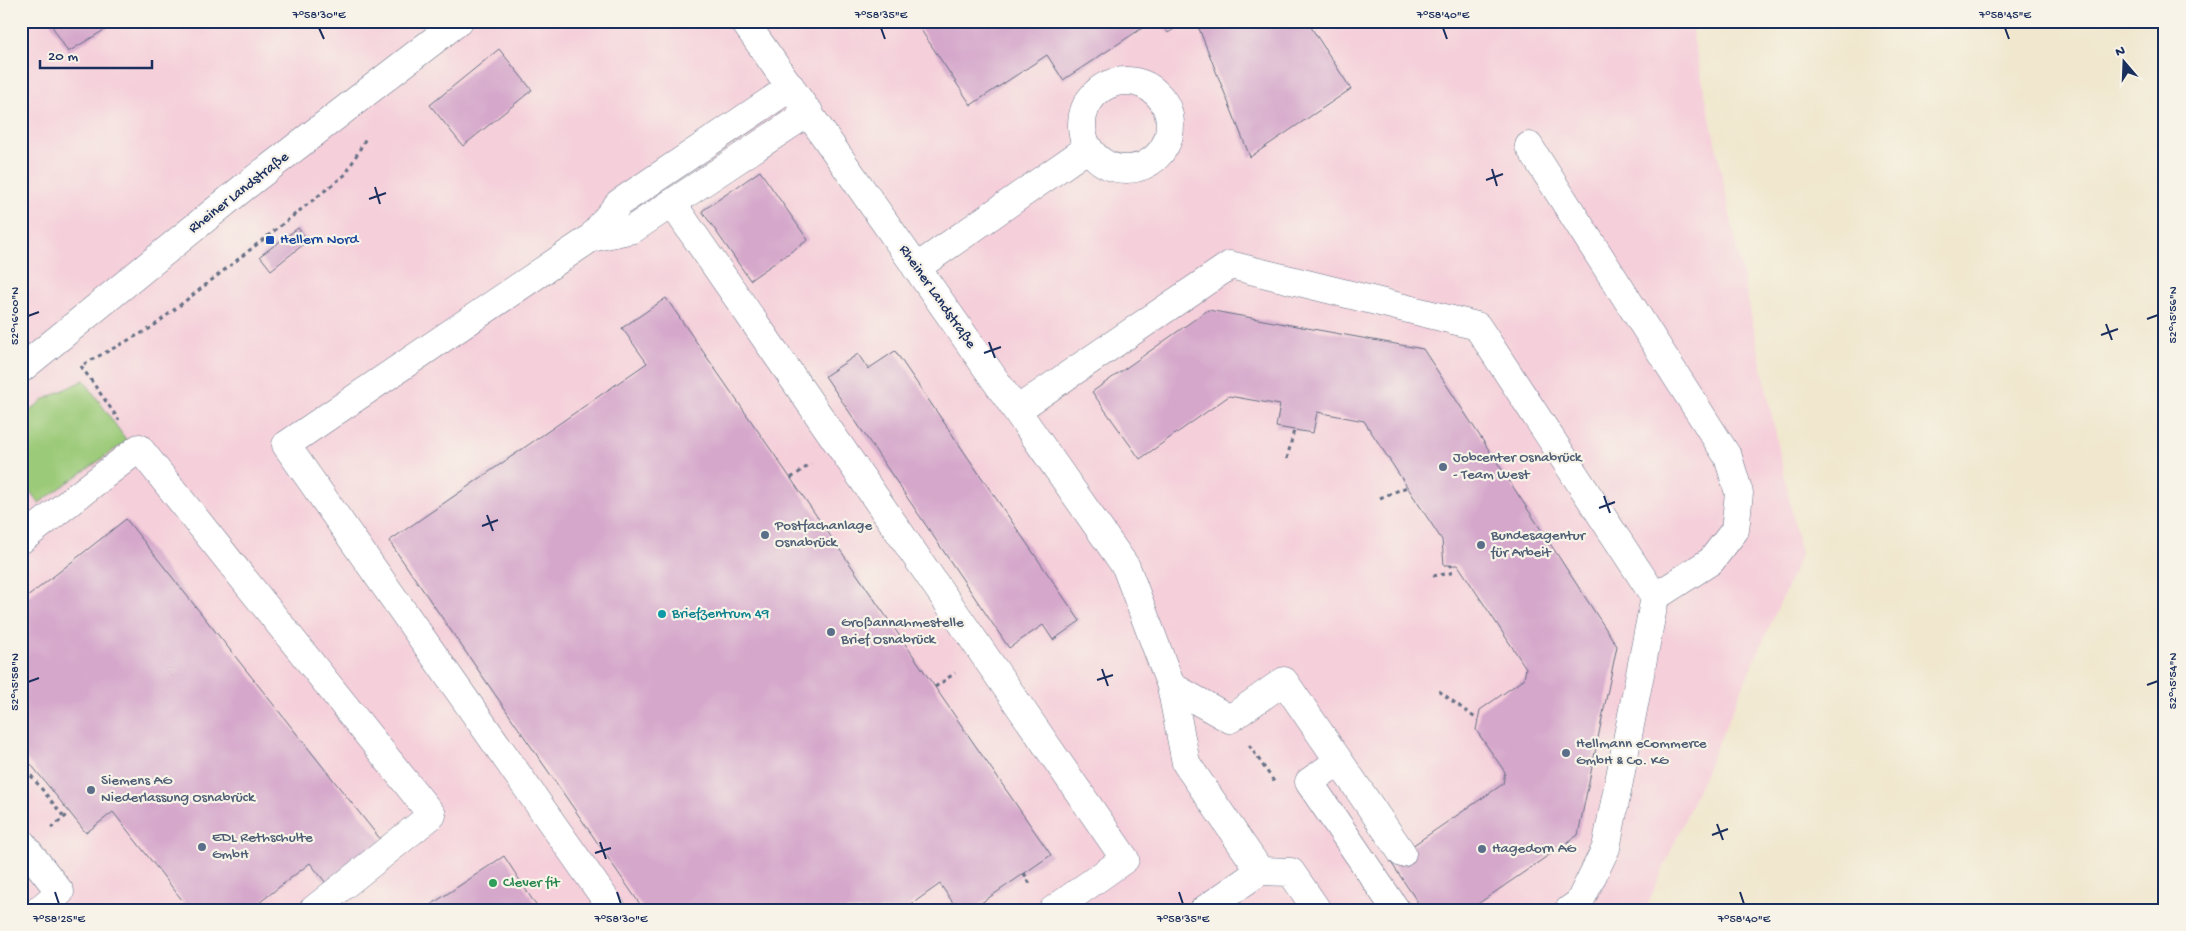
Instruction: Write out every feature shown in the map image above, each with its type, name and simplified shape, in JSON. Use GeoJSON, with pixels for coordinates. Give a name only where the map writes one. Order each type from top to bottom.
{"type":"FeatureCollection","features":[{"type":"Feature","properties":{"kind":"street","name":"Rheiner Landstraße"},"geometry":{"type":"LineString","coordinates":[[21,368],[243,188],[459,21]]}},
{"type":"Feature","properties":{"kind":"street","name":"Rheiner Landstraße"},"geometry":{"type":"LineString","coordinates":[[744,21],[1126,567],[1170,686],[1186,763],[1260,871]]}},
{"type":"Feature","properties":{"kind":"street"},"geometry":{"type":"LineString","coordinates":[[613,910],[286,445],[591,238],[619,203],[791,87]]}},
{"type":"Feature","properties":{"kind":"street"},"geometry":{"type":"LineString","coordinates":[[591,238],[633,229],[809,112]]}},
{"type":"Feature","properties":{"kind":"street"},"geometry":{"type":"LineString","coordinates":[[1529,146],[1728,457],[1739,493],[1735,530],[1711,562],[1655,597]]}},
{"type":"Feature","properties":{"kind":"street"},"geometry":{"type":"LineString","coordinates":[[916,268],[1088,148]]}},
{"type":"Feature","properties":{"kind":"street"},"geometry":{"type":"LineString","coordinates":[[672,203],[1125,859],[1053,910]]}},
{"type":"Feature","properties":{"kind":"street"},"geometry":{"type":"LineString","coordinates":[[1017,410],[1230,265],[1477,326],[1655,597],[1606,848],[1579,903],[1569,910]]}},
{"type":"Feature","properties":{"kind":"street"},"geometry":{"type":"LineString","coordinates":[[21,540],[139,448],[432,815],[312,910]]}},
{"type":"Feature","properties":{"kind":"street"},"geometry":{"type":"LineString","coordinates":[[1170,686],[1230,718],[1284,681],[1402,853]]}},
{"type":"Feature","properties":{"kind":"street"},"geometry":{"type":"LineString","coordinates":[[1339,761],[1309,782],[1396,910]]}},
{"type":"Feature","properties":{"kind":"street"},"geometry":{"type":"LineString","coordinates":[[21,842],[60,892],[38,910]]}},
{"type":"Feature","properties":{"kind":"street"},"geometry":{"type":"LineString","coordinates":[[1204,910],[1260,871],[1291,872],[1317,910]]}},
{"type":"Feature","properties":{"kind":"path"},"geometry":{"type":"LineString","coordinates":[[72,371],[151,328],[346,174],[366,140]]}},
{"type":"Feature","properties":{"kind":"path"},"geometry":{"type":"LineString","coordinates":[[81,366],[139,448]]}},
{"type":"Feature","properties":{"kind":"path"},"geometry":{"type":"LineString","coordinates":[[1287,459],[1294,430]]}},
{"type":"Feature","properties":{"kind":"path"},"geometry":{"type":"LineString","coordinates":[[1380,498],[1407,487]]}},
{"type":"Feature","properties":{"kind":"path"},"geometry":{"type":"LineString","coordinates":[[1433,576],[1451,573],[1451,565]]}},
{"type":"Feature","properties":{"kind":"path"},"geometry":{"type":"LineString","coordinates":[[1439,692],[1478,720]]}},
{"type":"Feature","properties":{"kind":"path"},"geometry":{"type":"LineString","coordinates":[[21,763],[64,817]]}},
{"type":"Feature","properties":{"kind":"shaded area"},"geometry":{"type":"Polygon","coordinates":[[[21,21],[1690,21],[1801,555],[1645,910],[21,910],[21,21]]]}},
{"type":"Feature","properties":{"kind":"green space"},"geometry":{"type":"Polygon","coordinates":[[[84,380],[127,441],[39,503],[24,484],[21,485],[21,418],[43,400],[84,380]]]}},
{"type":"Feature","properties":{"kind":"building"},"geometry":{"type":"Polygon","coordinates":[[[49,21],[119,21],[68,52],[49,21]]]}},
{"type":"Feature","properties":{"kind":"building"},"geometry":{"type":"Polygon","coordinates":[[[915,21],[1153,21],[1063,80],[1047,55],[971,105],[915,21]]]}},
{"type":"Feature","properties":{"kind":"building"},"geometry":{"type":"Polygon","coordinates":[[[1161,21],[1186,21],[1168,33],[1161,21]]]}},
{"type":"Feature","properties":{"kind":"building"},"geometry":{"type":"Polygon","coordinates":[[[1196,21],[1307,21],[1351,89],[1250,157],[1196,21]]]}},
{"type":"Feature","properties":{"kind":"building"},"geometry":{"type":"Polygon","coordinates":[[[499,49],[532,90],[463,146],[430,105],[499,49]]]}},
{"type":"Feature","properties":{"kind":"building"},"geometry":{"type":"Polygon","coordinates":[[[21,72],[30,85],[21,91],[21,72]]]}},
{"type":"Feature","properties":{"kind":"building"},"geometry":{"type":"Polygon","coordinates":[[[760,171],[808,240],[750,280],[702,211],[760,171]]]}},
{"type":"Feature","properties":{"kind":"building"},"geometry":{"type":"Polygon","coordinates":[[[298,228],[308,241],[271,270],[260,256],[298,228]]]}},
{"type":"Feature","properties":{"kind":"building","name":"Briefzentrum 49"},"geometry":{"type":"Polygon","coordinates":[[[666,298],[1051,855],[971,910],[958,910],[940,884],[903,910],[644,910],[389,541],[647,363],[622,328],[666,298]]]}},
{"type":"Feature","properties":{"kind":"building"},"geometry":{"type":"Polygon","coordinates":[[[1208,310],[1423,349],[1617,646],[1578,835],[1469,910],[1423,910],[1390,861],[1503,784],[1505,772],[1476,730],[1480,710],[1524,679],[1526,668],[1458,565],[1444,565],[1442,540],[1364,421],[1317,412],[1313,433],[1276,427],[1280,405],[1229,396],[1140,459],[1092,392],[1208,310]]]}},
{"type":"Feature","properties":{"kind":"building"},"geometry":{"type":"Polygon","coordinates":[[[895,351],[1080,621],[1053,640],[1043,625],[1009,648],[825,376],[858,354],[868,369],[895,351]]]}},
{"type":"Feature","properties":{"kind":"building"},"geometry":{"type":"Polygon","coordinates":[[[126,519],[385,845],[330,888],[310,863],[250,910],[190,910],[113,812],[86,833],[21,752],[21,602],[126,519]]]}},
{"type":"Feature","properties":{"kind":"building","name":"Clever fit"},"geometry":{"type":"Polygon","coordinates":[[[504,856],[539,910],[423,910],[504,856]]]}},
{"type":"Feature","properties":{"kind":"place","name":"Hellern Nord"},"geometry":{"type":"Point","coordinates":[270,240]}},
{"type":"Feature","properties":{"kind":"place","name":"Jobcenter Osnabrück - Team West"},"geometry":{"type":"Point","coordinates":[1443,467]}},
{"type":"Feature","properties":{"kind":"place","name":"Postfachanlage Osnabrück"},"geometry":{"type":"Point","coordinates":[765,535]}},
{"type":"Feature","properties":{"kind":"place","name":"Bundesagentur für Arbeit"},"geometry":{"type":"Point","coordinates":[1481,545]}},
{"type":"Feature","properties":{"kind":"place","name":"Briefzentrum 49"},"geometry":{"type":"Point","coordinates":[662,614]}},
{"type":"Feature","properties":{"kind":"place","name":"Großannahmestelle Brief Osnabrück"},"geometry":{"type":"Point","coordinates":[831,632]}},
{"type":"Feature","properties":{"kind":"place","name":"Hellmann eCommerce GmbH & Co. KG"},"geometry":{"type":"Point","coordinates":[1566,753]}},
{"type":"Feature","properties":{"kind":"place","name":"Siemens AG Niederlassung Osnabrück"},"geometry":{"type":"Point","coordinates":[91,790]}},
{"type":"Feature","properties":{"kind":"place","name":"EDL Rethschulte GmbH"},"geometry":{"type":"Point","coordinates":[202,847]}},
{"type":"Feature","properties":{"kind":"place","name":"Hagedorn AG"},"geometry":{"type":"Point","coordinates":[1482,849]}},
{"type":"Feature","properties":{"kind":"place","name":"Clever fit"},"geometry":{"type":"Point","coordinates":[493,883]}}]}
